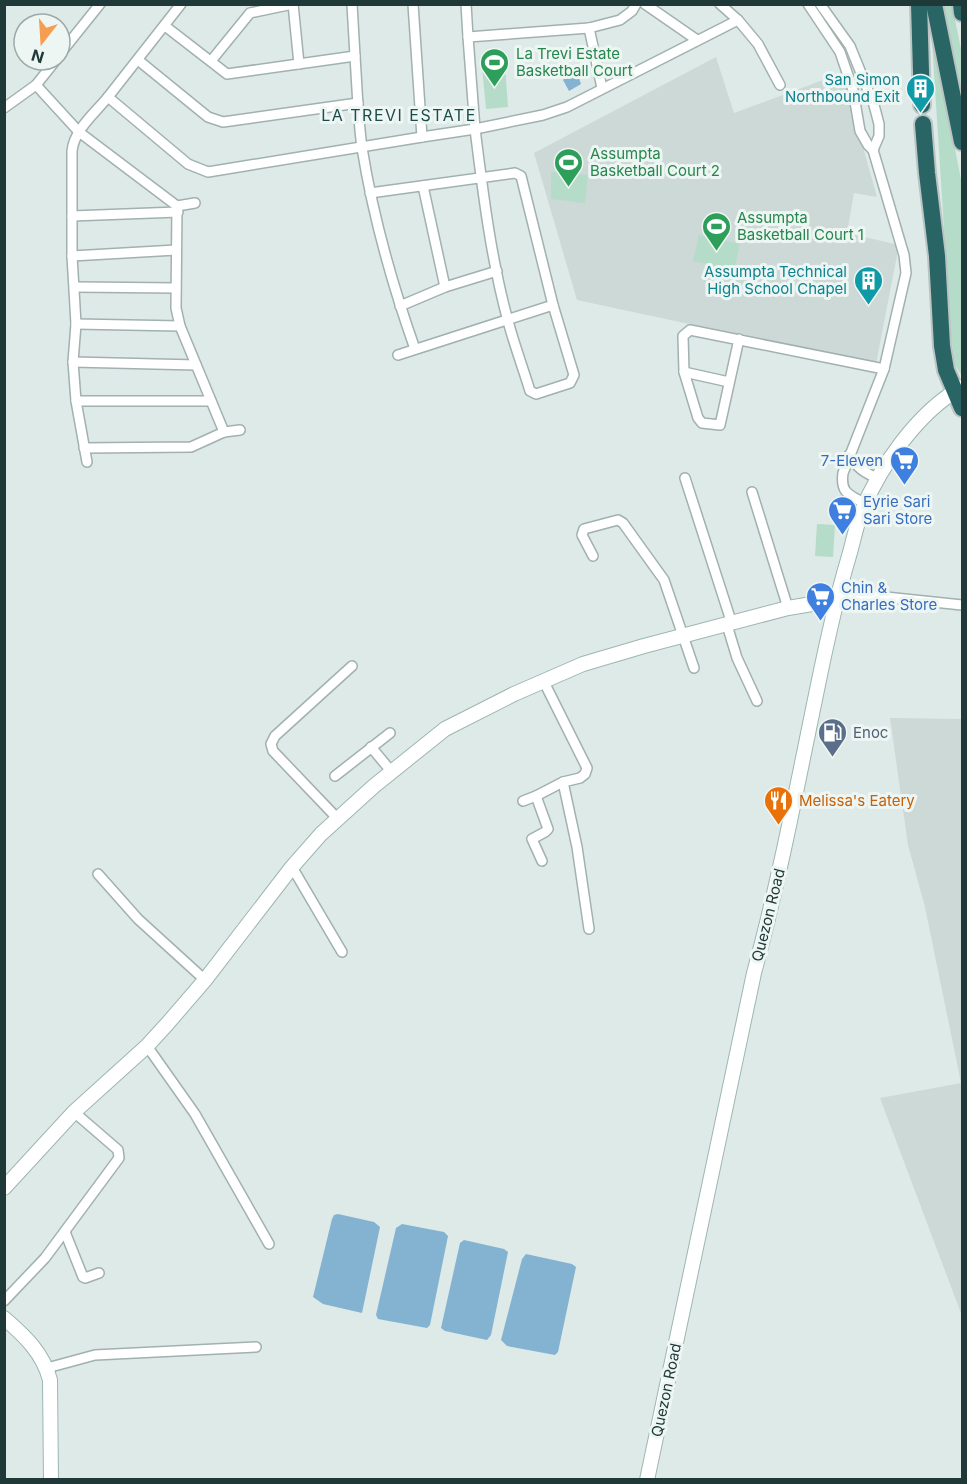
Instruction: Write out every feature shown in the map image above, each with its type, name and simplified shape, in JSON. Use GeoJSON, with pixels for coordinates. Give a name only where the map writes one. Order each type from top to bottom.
{"type":"FeatureCollection","features":[{"type":"Feature","properties":{"kind":"highway"},"geometry":{"type":"LineString","coordinates":[[919,4],[922,105]]}},
{"type":"Feature","properties":{"kind":"highway"},"geometry":{"type":"LineString","coordinates":[[934,4],[963,142]]}},
{"type":"Feature","properties":{"kind":"highway"},"geometry":{"type":"LineString","coordinates":[[961,4],[963,13]]}},
{"type":"Feature","properties":{"kind":"highway"},"geometry":{"type":"LineString","coordinates":[[923,124],[937,256],[942,346],[946,370],[958,390],[963,408]]}},
{"type":"Feature","properties":{"kind":"street"},"geometry":{"type":"LineString","coordinates":[[72,39],[100,4]]}},
{"type":"Feature","properties":{"kind":"street"},"geometry":{"type":"LineString","coordinates":[[87,462],[76,401],[74,362],[76,324],[72,256],[73,143],[79,132],[181,4]]}},
{"type":"Feature","properties":{"kind":"street"},"geometry":{"type":"LineString","coordinates":[[211,61],[250,13],[293,4],[299,64]]}},
{"type":"Feature","properties":{"kind":"street"},"geometry":{"type":"LineString","coordinates":[[352,4],[362,146],[370,193],[400,306],[415,349]]}},
{"type":"Feature","properties":{"kind":"street"},"geometry":{"type":"LineString","coordinates":[[413,4],[422,137]]}},
{"type":"Feature","properties":{"kind":"street"},"geometry":{"type":"LineString","coordinates":[[370,193],[481,179],[515,173],[521,176],[553,305],[574,375],[570,384],[536,394],[530,391],[507,320],[481,179],[466,4]]}},
{"type":"Feature","properties":{"kind":"street"},"geometry":{"type":"LineString","coordinates":[[468,37],[589,28],[620,20],[632,11],[636,4]]}},
{"type":"Feature","properties":{"kind":"street"},"geometry":{"type":"LineString","coordinates":[[645,4],[697,40]]}},
{"type":"Feature","properties":{"kind":"street"},"geometry":{"type":"LineString","coordinates":[[720,4],[738,20],[758,44],[780,85]]}},
{"type":"Feature","properties":{"kind":"street"},"geometry":{"type":"LineString","coordinates":[[808,4],[840,52],[853,90],[863,138],[873,150],[904,255],[906,273],[884,369],[843,474],[843,488],[846,492],[866,504]]}},
{"type":"Feature","properties":{"kind":"street"},"geometry":{"type":"LineString","coordinates":[[820,4],[850,46],[866,84],[879,123],[879,136],[873,150]]}},
{"type":"Feature","properties":{"kind":"street"},"geometry":{"type":"LineString","coordinates":[[108,97],[188,164],[208,172],[475,129],[543,115],[567,106],[738,20]]}},
{"type":"Feature","properties":{"kind":"street"},"geometry":{"type":"LineString","coordinates":[[165,26],[222,72],[231,75],[355,56]]}},
{"type":"Feature","properties":{"kind":"street"},"geometry":{"type":"LineString","coordinates":[[589,28],[602,88]]}},
{"type":"Feature","properties":{"kind":"street"},"geometry":{"type":"LineString","coordinates":[[138,60],[215,121],[222,122],[358,103]]}},
{"type":"Feature","properties":{"kind":"street"},"geometry":{"type":"LineString","coordinates":[[4,108],[36,86],[47,72]]}},
{"type":"Feature","properties":{"kind":"street"},"geometry":{"type":"LineString","coordinates":[[853,90],[866,84]]}},
{"type":"Feature","properties":{"kind":"street"},"geometry":{"type":"LineString","coordinates":[[36,86],[79,132],[177,209]]}},
{"type":"Feature","properties":{"kind":"street"},"geometry":{"type":"LineString","coordinates":[[860,126],[879,123]]}},
{"type":"Feature","properties":{"kind":"street"},"geometry":{"type":"LineString","coordinates":[[423,186],[445,287]]}},
{"type":"Feature","properties":{"kind":"street"},"geometry":{"type":"LineString","coordinates":[[72,216],[177,209],[195,203]]}},
{"type":"Feature","properties":{"kind":"street"},"geometry":{"type":"LineString","coordinates":[[177,209],[176,308],[180,327],[224,432]]}},
{"type":"Feature","properties":{"kind":"street"},"geometry":{"type":"LineString","coordinates":[[72,256],[176,250]]}},
{"type":"Feature","properties":{"kind":"street"},"geometry":{"type":"LineString","coordinates":[[400,306],[445,287],[497,271]]}},
{"type":"Feature","properties":{"kind":"street"},"geometry":{"type":"LineString","coordinates":[[75,287],[176,288]]}},
{"type":"Feature","properties":{"kind":"street"},"geometry":{"type":"LineString","coordinates":[[398,355],[553,305]]}},
{"type":"Feature","properties":{"kind":"street"},"geometry":{"type":"LineString","coordinates":[[76,324],[180,327]]}},
{"type":"Feature","properties":{"kind":"street"},"geometry":{"type":"LineString","coordinates":[[739,339],[720,425],[702,423],[697,417],[684,372],[683,336],[690,330],[739,339],[884,369]]}},
{"type":"Feature","properties":{"kind":"street"},"geometry":{"type":"LineString","coordinates":[[74,362],[196,364]]}},
{"type":"Feature","properties":{"kind":"street"},"geometry":{"type":"LineString","coordinates":[[684,372],[729,382]]}},
{"type":"Feature","properties":{"kind":"street","name":"Quezon Road"},"geometry":{"type":"LineString","coordinates":[[647,1479],[754,973],[771,909],[837,598],[861,514],[879,479],[895,452],[930,410],[958,390]]}},
{"type":"Feature","properties":{"kind":"street"},"geometry":{"type":"LineString","coordinates":[[76,401],[211,401]]}},
{"type":"Feature","properties":{"kind":"street"},"geometry":{"type":"LineString","coordinates":[[84,448],[191,447],[224,432],[240,430]]}},
{"type":"Feature","properties":{"kind":"street"},"geometry":{"type":"LineString","coordinates":[[849,455],[864,473],[879,479]]}},
{"type":"Feature","properties":{"kind":"street"},"geometry":{"type":"LineString","coordinates":[[685,478],[737,658],[757,701]]}},
{"type":"Feature","properties":{"kind":"street"},"geometry":{"type":"LineString","coordinates":[[752,492],[788,608]]}},
{"type":"Feature","properties":{"kind":"street"},"geometry":{"type":"LineString","coordinates":[[593,556],[582,535],[585,529],[618,520],[623,523],[664,580],[694,668]]}},
{"type":"Feature","properties":{"kind":"street"},"geometry":{"type":"LineString","coordinates":[[4,1188],[74,1112],[147,1046],[205,980],[292,867],[337,818],[391,771],[445,729],[469,715],[583,664],[788,608],[837,598],[963,604]]}},
{"type":"Feature","properties":{"kind":"street"},"geometry":{"type":"LineString","coordinates":[[337,818],[277,756],[271,744],[275,736],[352,666]]}},
{"type":"Feature","properties":{"kind":"street"},"geometry":{"type":"LineString","coordinates":[[523,801],[563,782],[580,778],[585,774],[587,768],[544,682]]}},
{"type":"Feature","properties":{"kind":"street"},"geometry":{"type":"LineString","coordinates":[[334,776],[390,733]]}},
{"type":"Feature","properties":{"kind":"street"},"geometry":{"type":"LineString","coordinates":[[371,747],[391,771]]}},
{"type":"Feature","properties":{"kind":"street"},"geometry":{"type":"LineString","coordinates":[[563,782],[577,847],[589,929]]}},
{"type":"Feature","properties":{"kind":"street"},"geometry":{"type":"LineString","coordinates":[[536,796],[548,829],[532,839],[542,861]]}},
{"type":"Feature","properties":{"kind":"street"},"geometry":{"type":"LineString","coordinates":[[292,867],[342,952]]}},
{"type":"Feature","properties":{"kind":"street"},"geometry":{"type":"LineString","coordinates":[[98,874],[138,919],[205,980]]}},
{"type":"Feature","properties":{"kind":"street"},"geometry":{"type":"LineString","coordinates":[[147,1046],[195,1114],[269,1244]]}},
{"type":"Feature","properties":{"kind":"street"},"geometry":{"type":"LineString","coordinates":[[4,1301],[45,1258],[119,1158],[118,1150],[74,1112]]}},
{"type":"Feature","properties":{"kind":"street"},"geometry":{"type":"LineString","coordinates":[[64,1232],[82,1277],[99,1273]]}},
{"type":"Feature","properties":{"kind":"street"},"geometry":{"type":"LineString","coordinates":[[4,1318],[29,1341],[47,1368],[50,1380],[51,1479]]}},
{"type":"Feature","properties":{"kind":"street"},"geometry":{"type":"LineString","coordinates":[[47,1368],[94,1355],[256,1347]]}},
{"type":"Feature","properties":{"kind":"shaded area"},"geometry":{"type":"Polygon","coordinates":[[[716,57],[734,113],[842,73],[877,197],[854,193],[847,233],[899,245],[876,364],[577,300],[534,153],[716,57]]]}},
{"type":"Feature","properties":{"kind":"shaded area"},"geometry":{"type":"Polygon","coordinates":[[[890,718],[962,719],[962,1316],[880,1098],[961,1083],[925,907],[908,845],[890,718]]]}},
{"type":"Feature","properties":{"kind":"green space"},"geometry":{"type":"Polygon","coordinates":[[[944,5],[952,5],[962,54],[962,97],[944,5]]]}},
{"type":"Feature","properties":{"kind":"green space"},"geometry":{"type":"Polygon","coordinates":[[[931,26],[962,185],[962,376],[955,365],[951,337],[931,26]]]}},
{"type":"Feature","properties":{"kind":"green space","name":"La Trevi Estate Basketball Court"},"geometry":{"type":"Polygon","coordinates":[[[505,66],[508,107],[486,109],[482,67],[505,66]]]}},
{"type":"Feature","properties":{"kind":"green space","name":"Assumpta Basketball Court 2"},"geometry":{"type":"Polygon","coordinates":[[[551,172],[588,175],[585,203],[551,199],[551,172]]]}},
{"type":"Feature","properties":{"kind":"green space","name":"Assumpta Basketball Court 1"},"geometry":{"type":"Polygon","coordinates":[[[699,235],[740,244],[734,270],[693,261],[699,235]]]}},
{"type":"Feature","properties":{"kind":"green space"},"geometry":{"type":"Polygon","coordinates":[[[817,524],[835,525],[833,557],[815,556],[817,524]]]}},
{"type":"Feature","properties":{"kind":"water"},"geometry":{"type":"Polygon","coordinates":[[[572,69],[576,70],[581,84],[569,91],[563,80],[572,69]]]}},
{"type":"Feature","properties":{"kind":"water"},"geometry":{"type":"Polygon","coordinates":[[[338,1214],[374,1222],[380,1227],[362,1313],[323,1304],[313,1297],[332,1219],[338,1214]]]}},
{"type":"Feature","properties":{"kind":"water"},"geometry":{"type":"Polygon","coordinates":[[[402,1224],[444,1232],[448,1236],[430,1325],[427,1328],[378,1319],[376,1315],[396,1228],[402,1224]]]}},
{"type":"Feature","properties":{"kind":"water"},"geometry":{"type":"Polygon","coordinates":[[[464,1240],[504,1249],[508,1252],[491,1335],[487,1340],[445,1331],[441,1328],[460,1243],[464,1240]]]}},
{"type":"Feature","properties":{"kind":"water"},"geometry":{"type":"Polygon","coordinates":[[[526,1254],[572,1264],[576,1267],[558,1352],[555,1355],[507,1346],[501,1340],[522,1259],[526,1254]]]}},
{"type":"Feature","properties":{"kind":"place","name":"La Trevi Estate Basketball Court"},"geometry":{"type":"Point","coordinates":[495,88]}},
{"type":"Feature","properties":{"kind":"place","name":"San Simon Northbound Exit"},"geometry":{"type":"Point","coordinates":[921,114]}},
{"type":"Feature","properties":{"kind":"place","name":"Assumpta Basketball Court 2"},"geometry":{"type":"Point","coordinates":[569,188]}},
{"type":"Feature","properties":{"kind":"place","name":"Assumpta Basketball Court 1"},"geometry":{"type":"Point","coordinates":[716,252]}},
{"type":"Feature","properties":{"kind":"place","name":"Assumpta Technical High School Chapel"},"geometry":{"type":"Point","coordinates":[868,306]}},
{"type":"Feature","properties":{"kind":"place","name":"7-Eleven"},"geometry":{"type":"Point","coordinates":[904,486]}},
{"type":"Feature","properties":{"kind":"place","name":"Eyrie Sari Sari Store"},"geometry":{"type":"Point","coordinates":[842,536]}},
{"type":"Feature","properties":{"kind":"place","name":"Chin & Charles Store"},"geometry":{"type":"Point","coordinates":[820,622]}},
{"type":"Feature","properties":{"kind":"place","name":"Enoc"},"geometry":{"type":"Point","coordinates":[832,758]}},
{"type":"Feature","properties":{"kind":"place","name":"Melissa's Eatery"},"geometry":{"type":"Point","coordinates":[778,826]}},
{"type":"Feature","properties":{"kind":"district","name":"LA TREVI ESTATE"},"geometry":{"type":"Point","coordinates":[399,115]}}]}
